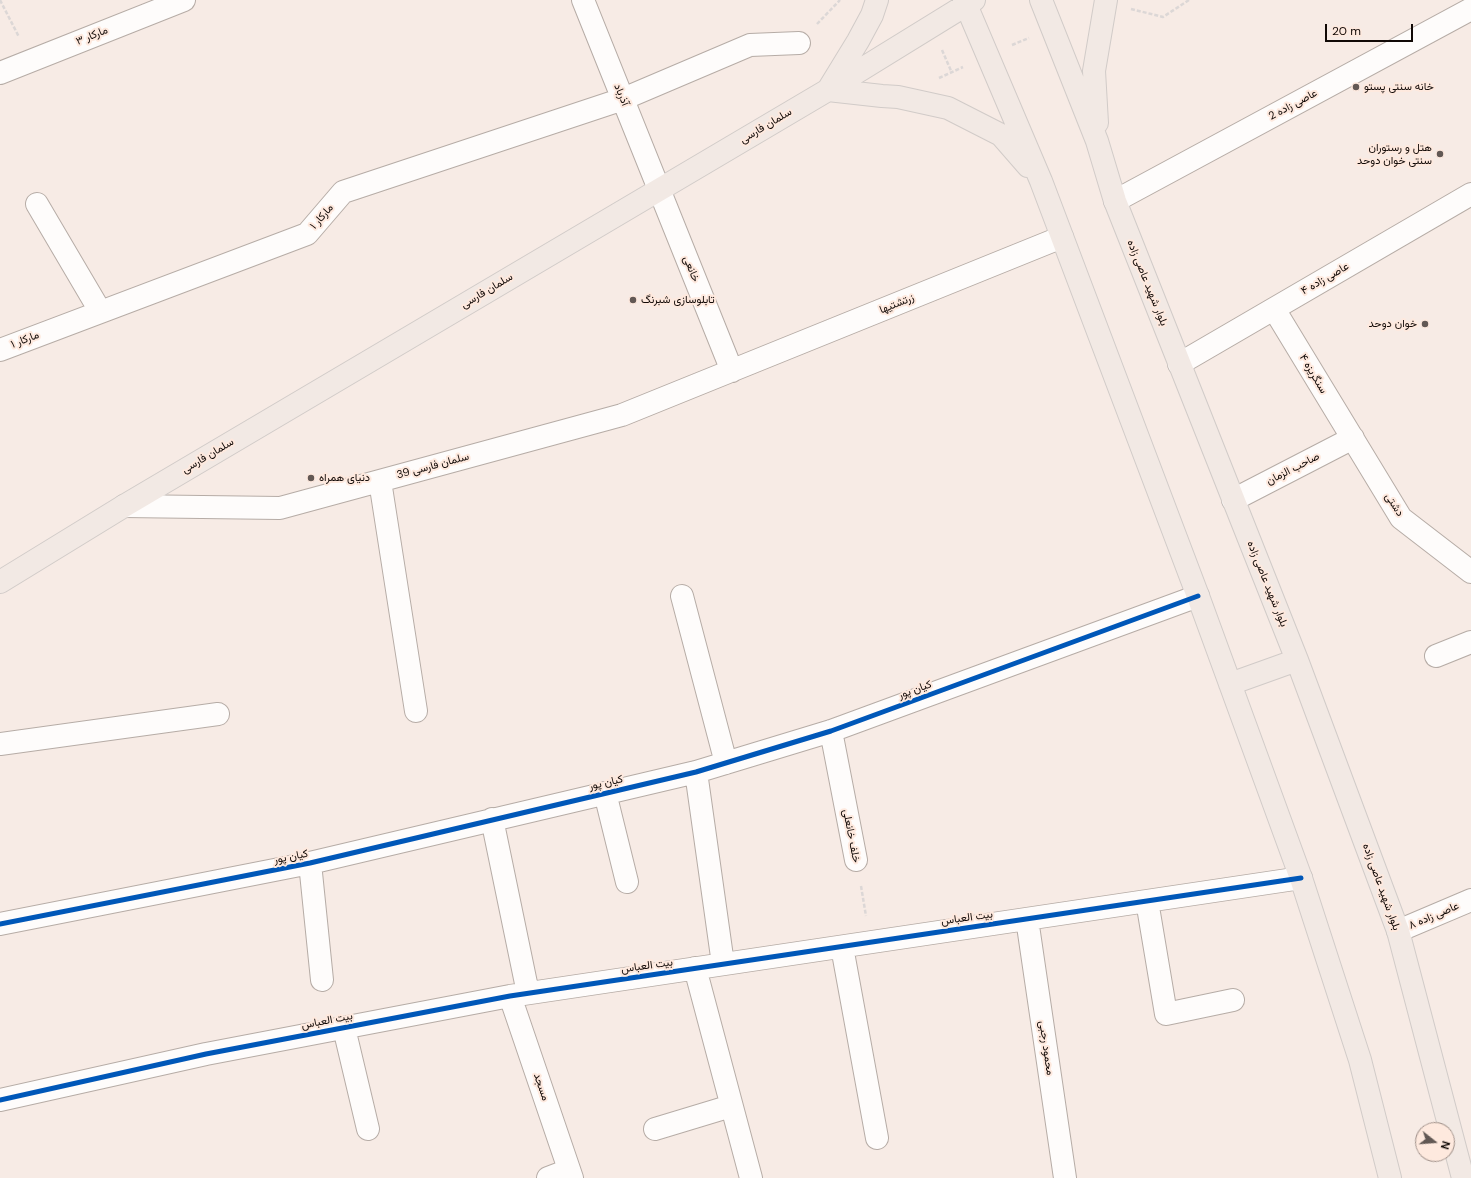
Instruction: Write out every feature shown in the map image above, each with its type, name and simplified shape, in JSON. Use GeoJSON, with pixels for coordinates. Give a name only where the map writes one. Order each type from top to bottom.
{"type":"FeatureCollection","features":[{"type":"Feature","properties":{"kind":"main road"},"geometry":{"type":"LineString","coordinates":[[877,0],[872,15],[858,41],[828,90],[898,97],[948,108],[1001,135],[1041,181]]}},
{"type":"Feature","properties":{"kind":"main road","name":"بلوار شهید عاصی زاده"},"geometry":{"type":"LineString","coordinates":[[1041,0],[1097,140],[1114,201],[1297,660],[1398,931],[1463,1178]]}},
{"type":"Feature","properties":{"kind":"main road"},"geometry":{"type":"LineString","coordinates":[[968,1],[1041,181],[1198,596],[1301,878],[1360,1060],[1390,1178]]}},
{"type":"Feature","properties":{"kind":"main road","name":"سلمان فارسی"},"geometry":{"type":"LineString","coordinates":[[0,582],[124,506],[828,90],[968,1]]}},
{"type":"Feature","properties":{"kind":"main road"},"geometry":{"type":"LineString","coordinates":[[1097,140],[1094,71],[1105,1]]}},
{"type":"Feature","properties":{"kind":"main road"},"geometry":{"type":"LineString","coordinates":[[1230,684],[1297,660]]}},
{"type":"Feature","properties":{"kind":"street","name":"مارکار ۳"},"geometry":{"type":"LineString","coordinates":[[0,73],[184,0]]}},
{"type":"Feature","properties":{"kind":"street","name":"آذرباد"},"geometry":{"type":"LineString","coordinates":[[583,0],[660,189]]}},
{"type":"Feature","properties":{"kind":"street","name":"عاصی زاده 2"},"geometry":{"type":"LineString","coordinates":[[1114,201],[1471,9]]}},
{"type":"Feature","properties":{"kind":"street","name":"مارکار ۱"},"geometry":{"type":"LineString","coordinates":[[0,350],[307,234],[343,192],[623,99],[750,45],[799,43]]}},
{"type":"Feature","properties":{"kind":"street","name":"خانعی"},"geometry":{"type":"LineString","coordinates":[[660,189],[732,371]]}},
{"type":"Feature","properties":{"kind":"street","name":"عاصی زاده ۴"},"geometry":{"type":"LineString","coordinates":[[1180,364],[1471,194]]}},
{"type":"Feature","properties":{"kind":"street"},"geometry":{"type":"LineString","coordinates":[[37,204],[100,311]]}},
{"type":"Feature","properties":{"kind":"street","name":"زرتشتیها"},"geometry":{"type":"LineString","coordinates":[[732,371],[1062,237]]}},
{"type":"Feature","properties":{"kind":"street","name":"سنگریزه ۴"},"geometry":{"type":"LineString","coordinates":[[1274,309],[1353,438]]}},
{"type":"Feature","properties":{"kind":"street","name":"سلمان فارسی 39"},"geometry":{"type":"LineString","coordinates":[[124,506],[280,508],[622,415],[732,371]]}},
{"type":"Feature","properties":{"kind":"street","name":"صاحب الزمان"},"geometry":{"type":"LineString","coordinates":[[1233,500],[1353,438]]}},
{"type":"Feature","properties":{"kind":"street","name":"دشتی"},"geometry":{"type":"LineString","coordinates":[[1353,438],[1401,518],[1471,572]]}},
{"type":"Feature","properties":{"kind":"street"},"geometry":{"type":"LineString","coordinates":[[380,481],[416,711]]}},
{"type":"Feature","properties":{"kind":"street"},"geometry":{"type":"LineString","coordinates":[[682,596],[726,763]]}},
{"type":"Feature","properties":{"kind":"street","name":"کیان پور"},"geometry":{"type":"LineString","coordinates":[[0,924],[310,863],[696,772],[831,731],[1198,596]]}},
{"type":"Feature","properties":{"kind":"street"},"geometry":{"type":"LineString","coordinates":[[1436,656],[1471,642]]}},
{"type":"Feature","properties":{"kind":"street"},"geometry":{"type":"LineString","coordinates":[[0,744],[218,714]]}},
{"type":"Feature","properties":{"kind":"street","name":"خلف خانعلی"},"geometry":{"type":"LineString","coordinates":[[831,731],[856,860]]}},
{"type":"Feature","properties":{"kind":"street"},"geometry":{"type":"LineString","coordinates":[[696,772],[723,964]]}},
{"type":"Feature","properties":{"kind":"street"},"geometry":{"type":"LineString","coordinates":[[605,793],[627,882]]}},
{"type":"Feature","properties":{"kind":"street","name":"مسجد"},"geometry":{"type":"LineString","coordinates":[[492,819],[519,995],[571,1174]]}},
{"type":"Feature","properties":{"kind":"street"},"geometry":{"type":"LineString","coordinates":[[310,863],[322,980]]}},
{"type":"Feature","properties":{"kind":"street","name":"بیت العباس"},"geometry":{"type":"LineString","coordinates":[[0,1100],[206,1054],[519,995],[1301,878]]}},
{"type":"Feature","properties":{"kind":"street","name":"عاصی زاده ۸"},"geometry":{"type":"LineString","coordinates":[[1398,931],[1471,900]]}},
{"type":"Feature","properties":{"kind":"street"},"geometry":{"type":"LineString","coordinates":[[1147,901],[1166,1014],[1233,1000]]}},
{"type":"Feature","properties":{"kind":"street","name":"محمود رجبی"},"geometry":{"type":"LineString","coordinates":[[1027,919],[1065,1178]]}},
{"type":"Feature","properties":{"kind":"street"},"geometry":{"type":"LineString","coordinates":[[842,947],[877,1138]]}},
{"type":"Feature","properties":{"kind":"street"},"geometry":{"type":"LineString","coordinates":[[695,968],[751,1178]]}},
{"type":"Feature","properties":{"kind":"street"},"geometry":{"type":"LineString","coordinates":[[344,1028],[368,1129]]}},
{"type":"Feature","properties":{"kind":"street"},"geometry":{"type":"LineString","coordinates":[[655,1130],[731,1106]]}},
{"type":"Feature","properties":{"kind":"street"},"geometry":{"type":"LineString","coordinates":[[548,1178],[571,1174]]}},
{"type":"Feature","properties":{"kind":"path"},"geometry":{"type":"LineString","coordinates":[[0,0],[31,61]]}},
{"type":"Feature","properties":{"kind":"path"},"geometry":{"type":"LineString","coordinates":[[799,43],[840,0]]}},
{"type":"Feature","properties":{"kind":"path"},"geometry":{"type":"LineString","coordinates":[[1105,1],[1163,17],[1189,0]]}},
{"type":"Feature","properties":{"kind":"cycle path"},"geometry":{"type":"LineString","coordinates":[[0,924],[310,863],[696,772],[831,731],[1198,596]]}},
{"type":"Feature","properties":{"kind":"cycle path"},"geometry":{"type":"LineString","coordinates":[[0,1100],[206,1054],[510,996],[1301,878]]}},
{"type":"Feature","properties":{"kind":"place","name":"خانه سنتی پستو"},"geometry":{"type":"Point","coordinates":[1356,87]}},
{"type":"Feature","properties":{"kind":"place","name":"هتل و رستوران سنتی خوان دوحد"},"geometry":{"type":"Point","coordinates":[1440,154]}},
{"type":"Feature","properties":{"kind":"place","name":"تابلوسازی شبرنگ"},"geometry":{"type":"Point","coordinates":[633,300]}},
{"type":"Feature","properties":{"kind":"place","name":"خوان دوحد"},"geometry":{"type":"Point","coordinates":[1425,324]}},
{"type":"Feature","properties":{"kind":"place","name":"دنیای همراه"},"geometry":{"type":"Point","coordinates":[311,478]}}]}
